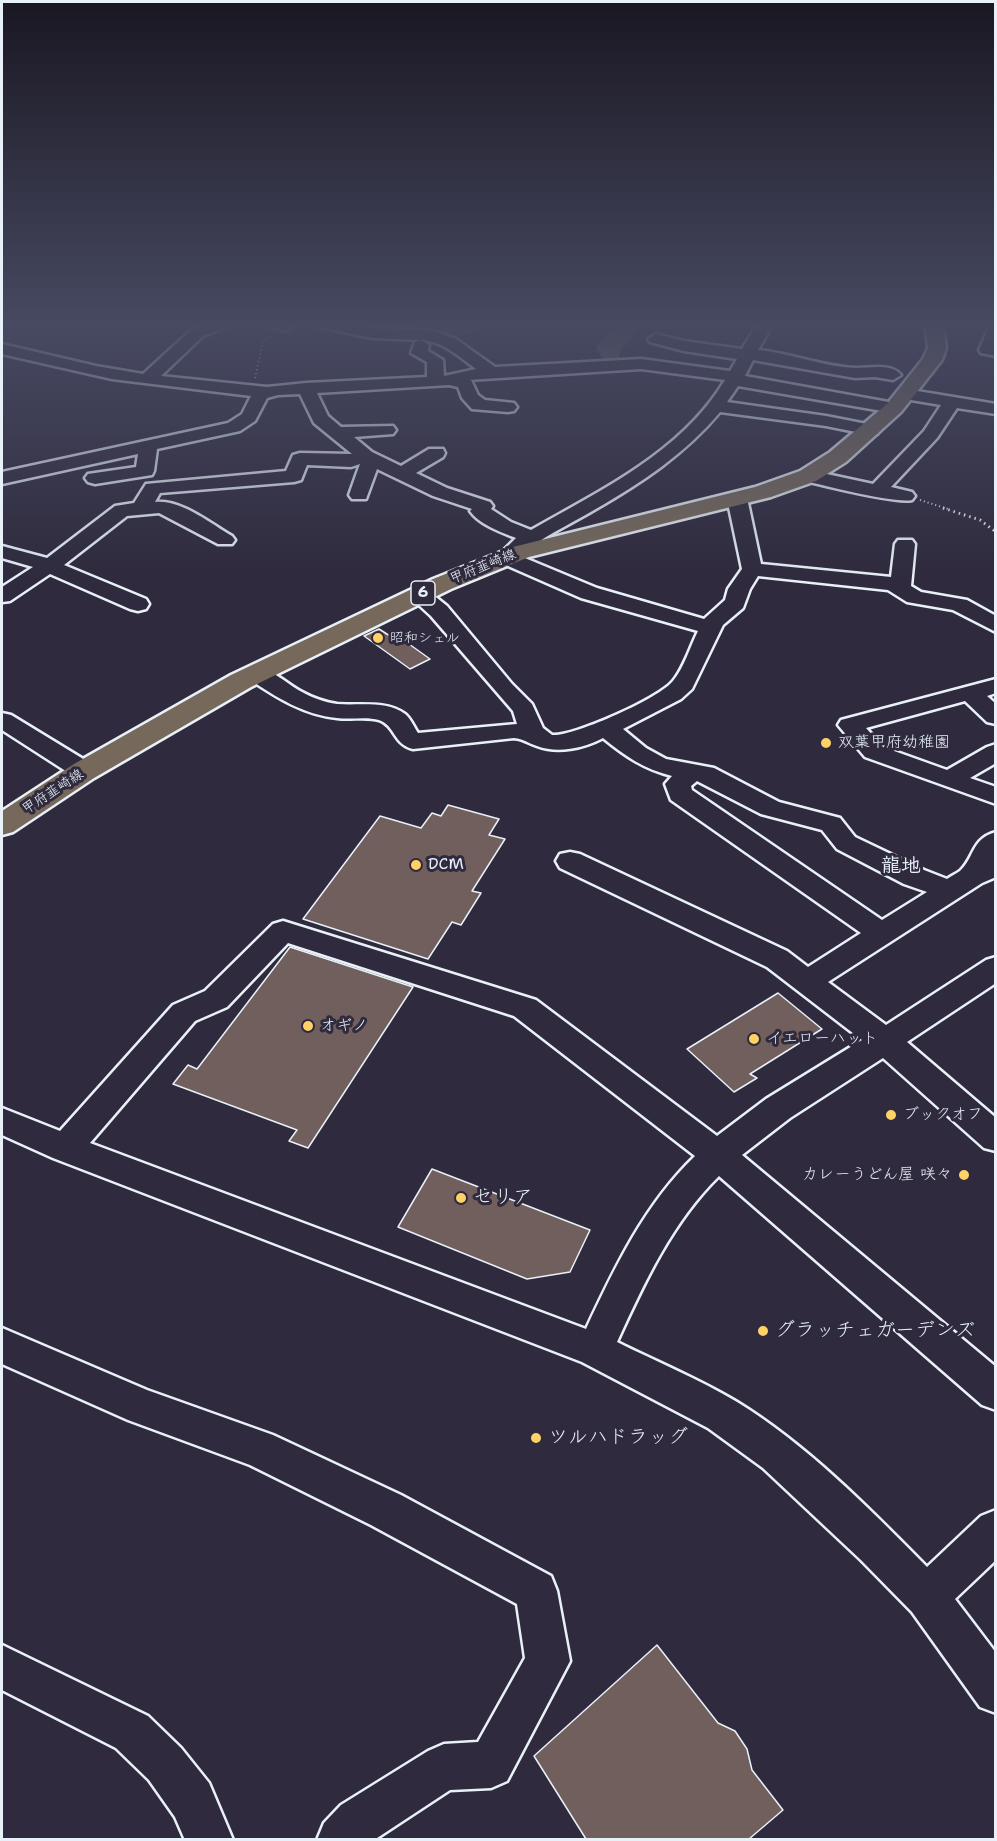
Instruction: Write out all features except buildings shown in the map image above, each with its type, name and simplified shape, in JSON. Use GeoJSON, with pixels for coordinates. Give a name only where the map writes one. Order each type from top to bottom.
{"type":"FeatureCollection","features":[{"type":"Feature","properties":{"kind":"main road","name":"甲府韮崎線"},"geometry":{"type":"LineString","coordinates":[[2,825],[84,771],[177,716],[419,595],[529,549],[763,492],[808,476],[838,457],[871,430],[890,410]]}},
{"type":"Feature","properties":{"kind":"street"},"geometry":{"type":"LineString","coordinates":[[2,478],[234,427],[249,417],[252,410]]}},
{"type":"Feature","properties":{"kind":"street"},"geometry":{"type":"LineString","coordinates":[[316,410],[320,419],[368,457],[441,492],[483,506],[480,511],[504,526],[531,537]]}},
{"type":"Feature","properties":{"kind":"street"},"geometry":{"type":"LineString","coordinates":[[711,628],[589,593],[506,558],[531,537],[664,459],[712,410]]}},
{"type":"Feature","properties":{"kind":"street"},"geometry":{"type":"LineString","coordinates":[[747,410],[871,430]]}},
{"type":"Feature","properties":{"kind":"street"},"geometry":{"type":"LineString","coordinates":[[877,491],[931,434],[947,410]]}},
{"type":"Feature","properties":{"kind":"street"},"geometry":{"type":"LineString","coordinates":[[337,433],[387,429]]}},
{"type":"Feature","properties":{"kind":"street"},"geometry":{"type":"LineString","coordinates":[[95,478],[145,471],[148,447]]}},
{"type":"Feature","properties":{"kind":"street"},"geometry":{"type":"LineString","coordinates":[[403,472],[436,453]]}},
{"type":"Feature","properties":{"kind":"street"},"geometry":{"type":"LineString","coordinates":[[359,495],[368,457]]}},
{"type":"Feature","properties":{"kind":"street"},"geometry":{"type":"LineString","coordinates":[[141,508],[153,488],[294,476],[300,459],[351,461],[368,457]]}},
{"type":"Feature","properties":{"kind":"street"},"geometry":{"type":"LineString","coordinates":[[808,476],[904,496]]}},
{"type":"Feature","properties":{"kind":"street"},"geometry":{"type":"LineString","coordinates":[[257,674],[291,697],[323,709],[369,710],[393,717],[400,722],[407,738],[412,741],[514,731],[532,732],[543,740],[555,743],[586,737],[650,707],[673,694],[684,684],[713,622],[735,603],[752,569],[737,498]]}},
{"type":"Feature","properties":{"kind":"street"},"geometry":{"type":"LineString","coordinates":[[586,505],[610,529]]}},
{"type":"Feature","properties":{"kind":"street"},"geometry":{"type":"LineString","coordinates":[[2,596],[48,566],[122,510],[161,507],[179,514],[225,540]]}},
{"type":"Feature","properties":{"kind":"street"},"geometry":{"type":"LineString","coordinates":[[900,589],[905,544]]}},
{"type":"Feature","properties":{"kind":"street"},"geometry":{"type":"LineString","coordinates":[[2,552],[48,566],[138,604]]}},
{"type":"Feature","properties":{"kind":"street"},"geometry":{"type":"LineString","coordinates":[[752,569],[892,584],[915,597],[959,605],[996,626]]}},
{"type":"Feature","properties":{"kind":"street"},"geometry":{"type":"LineString","coordinates":[[419,595],[439,611],[504,689],[524,709],[532,732]]}},
{"type":"Feature","properties":{"kind":"street"},"geometry":{"type":"LineString","coordinates":[[996,686],[850,726],[874,752],[996,796]]}},
{"type":"Feature","properties":{"kind":"street"},"geometry":{"type":"LineString","coordinates":[[970,693],[996,717]]}},
{"type":"Feature","properties":{"kind":"street"},"geometry":{"type":"LineString","coordinates":[[2,720],[84,771]]}},
{"type":"Feature","properties":{"kind":"street"},"geometry":{"type":"LineString","coordinates":[[606,728],[637,753],[658,765],[705,774],[770,808],[831,824],[846,843],[914,877],[973,878]]}},
{"type":"Feature","properties":{"kind":"street"},"geometry":{"type":"LineString","coordinates":[[948,780],[996,752]]}},
{"type":"Feature","properties":{"kind":"street"},"geometry":{"type":"LineString","coordinates":[[692,773],[678,784],[680,794],[882,934]]}},
{"type":"Feature","properties":{"kind":"street"},"geometry":{"type":"LineString","coordinates":[[806,982],[973,878],[985,851],[996,841]]}},
{"type":"Feature","properties":{"kind":"street"},"geometry":{"type":"LineString","coordinates":[[570,861],[777,959],[885,1041],[996,1138]]}},
{"type":"Feature","properties":{"kind":"street"},"geometry":{"type":"LineString","coordinates":[[65,1148],[116,1087],[184,1013],[216,999],[283,931],[525,1008],[718,1156],[996,1392]]}},
{"type":"Feature","properties":{"kind":"street"},"geometry":{"type":"LineString","coordinates":[[595,1350],[625,1285],[654,1232],[683,1192],[718,1156],[829,1074],[885,1041],[996,968]]}},
{"type":"Feature","properties":{"kind":"street"},"geometry":{"type":"LineString","coordinates":[[2,1121],[65,1148],[595,1350],[722,1415],[777,1454],[876,1545],[927,1597],[996,1691]]}},
{"type":"Feature","properties":{"kind":"street"},"geometry":{"type":"LineString","coordinates":[[2,1346],[142,1407],[259,1449],[386,1510],[536,1591],[548,1661],[491,1766],[444,1767],[358,1822],[341,1839]]}},
{"type":"Feature","properties":{"kind":"street"},"geometry":{"type":"LineString","coordinates":[[927,1597],[996,1531]]}},
{"type":"Feature","properties":{"kind":"street"},"geometry":{"type":"LineString","coordinates":[[2,1667],[132,1732],[165,1764],[192,1800],[209,1839]]}},
{"type":"Feature","properties":{"kind":"path"},"geometry":{"type":"LineString","coordinates":[[904,496],[980,520],[996,532]]}},
{"type":"Feature","properties":{"kind":"place","name":"昭和シェル"},"geometry":{"type":"Point","coordinates":[378,638]}},
{"type":"Feature","properties":{"kind":"place","name":"双葉甲府幼稚園"},"geometry":{"type":"Point","coordinates":[826,743]}},
{"type":"Feature","properties":{"kind":"place","name":"DCM"},"geometry":{"type":"Point","coordinates":[416,865]}},
{"type":"Feature","properties":{"kind":"place","name":"オギノ"},"geometry":{"type":"Point","coordinates":[308,1026]}},
{"type":"Feature","properties":{"kind":"place","name":"イエローハット"},"geometry":{"type":"Point","coordinates":[754,1039]}},
{"type":"Feature","properties":{"kind":"place","name":"ブックオフ"},"geometry":{"type":"Point","coordinates":[891,1115]}},
{"type":"Feature","properties":{"kind":"place","name":"カレーうどん屋 咲々"},"geometry":{"type":"Point","coordinates":[964,1175]}},
{"type":"Feature","properties":{"kind":"place","name":"セリア"},"geometry":{"type":"Point","coordinates":[461,1198]}},
{"type":"Feature","properties":{"kind":"place","name":"グラッチェガーデンズ"},"geometry":{"type":"Point","coordinates":[763,1331]}},
{"type":"Feature","properties":{"kind":"place","name":"ツルハドラッグ"},"geometry":{"type":"Point","coordinates":[536,1438]}},
{"type":"Feature","properties":{"kind":"district","name":"龍地"},"geometry":{"type":"Point","coordinates":[901,867]}}]}
